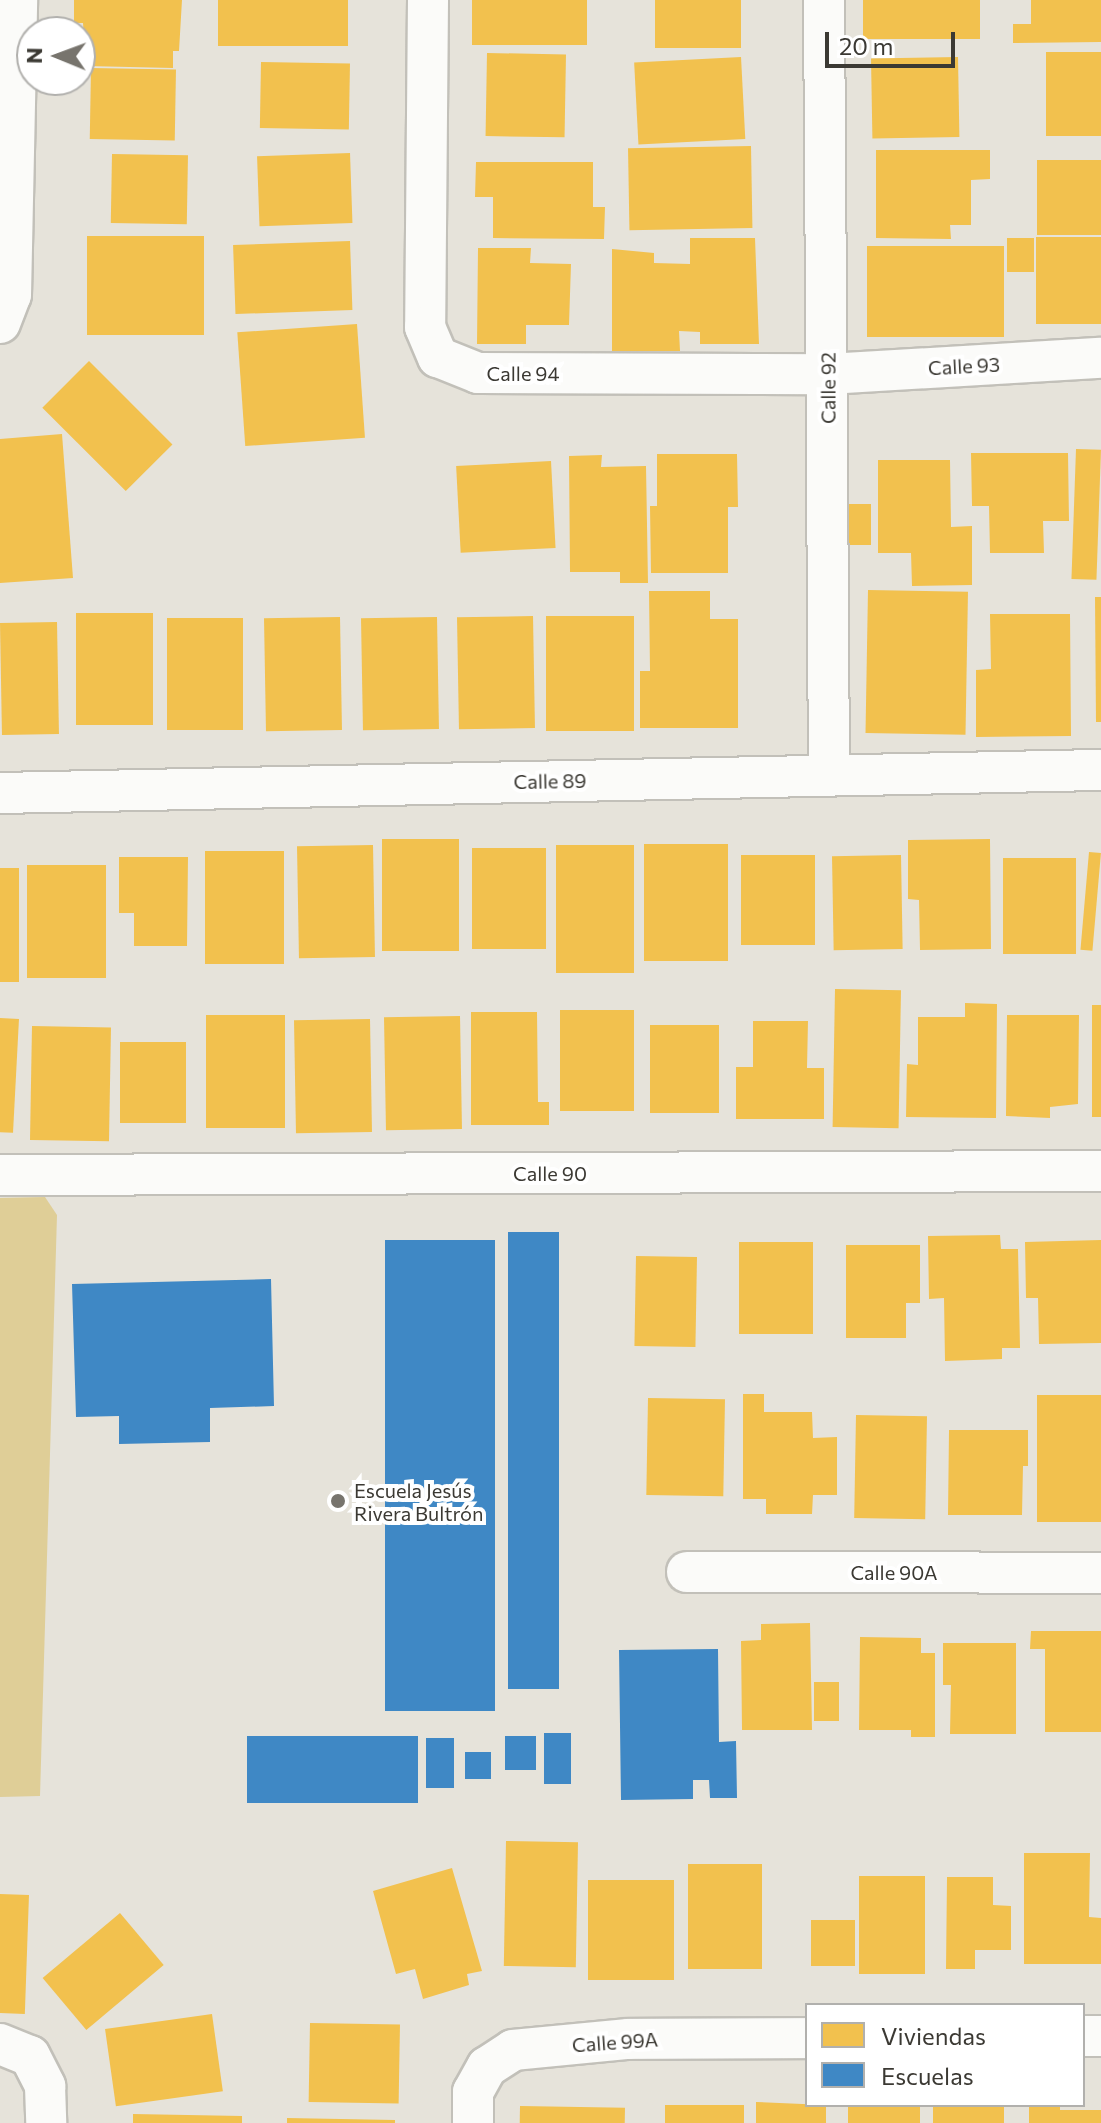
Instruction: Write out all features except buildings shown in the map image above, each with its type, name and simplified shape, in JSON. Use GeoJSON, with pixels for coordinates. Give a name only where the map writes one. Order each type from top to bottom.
{"type":"FeatureCollection","features":[{"type":"Feature","properties":{"kind":"street"},"geometry":{"type":"LineString","coordinates":[[0,323],[11,295],[17,0]]}},
{"type":"Feature","properties":{"kind":"street","name":"Calle 94"},"geometry":{"type":"LineString","coordinates":[[428,0],[425,327],[438,357],[478,373],[828,374]]}},
{"type":"Feature","properties":{"kind":"street","name":"Calle 92"},"geometry":{"type":"LineString","coordinates":[[824,0],[829,775]]}},
{"type":"Feature","properties":{"kind":"street","name":"Calle 93"},"geometry":{"type":"LineString","coordinates":[[828,374],[1101,358]]}},
{"type":"Feature","properties":{"kind":"street","name":"Calle 89"},"geometry":{"type":"LineString","coordinates":[[0,793],[1101,770]]}},
{"type":"Feature","properties":{"kind":"street","name":"Calle 90"},"geometry":{"type":"LineString","coordinates":[[0,1175],[1101,1171]]}},
{"type":"Feature","properties":{"kind":"street","name":"Calle 90A"},"geometry":{"type":"LineString","coordinates":[[687,1572],[1101,1573]]}},
{"type":"Feature","properties":{"kind":"street","name":"Calle 99A"},"geometry":{"type":"LineString","coordinates":[[473,2123],[473,2092],[487,2067],[513,2050],[628,2039],[805,2038]]}},
{"type":"Feature","properties":{"kind":"street"},"geometry":{"type":"LineString","coordinates":[[2,2044],[30,2056],[45,2086],[46,2123]]}},
{"type":"Feature","properties":{"kind":"shaded area"},"geometry":{"type":"Polygon","coordinates":[[[45,1197],[57,1215],[40,1796],[0,1797],[0,1198],[45,1197]]]}},
{"type":"Feature","properties":{"kind":"place","name":"Escuela Jesús Rivera Bultrón"},"geometry":{"type":"Point","coordinates":[338,1501]}}]}
